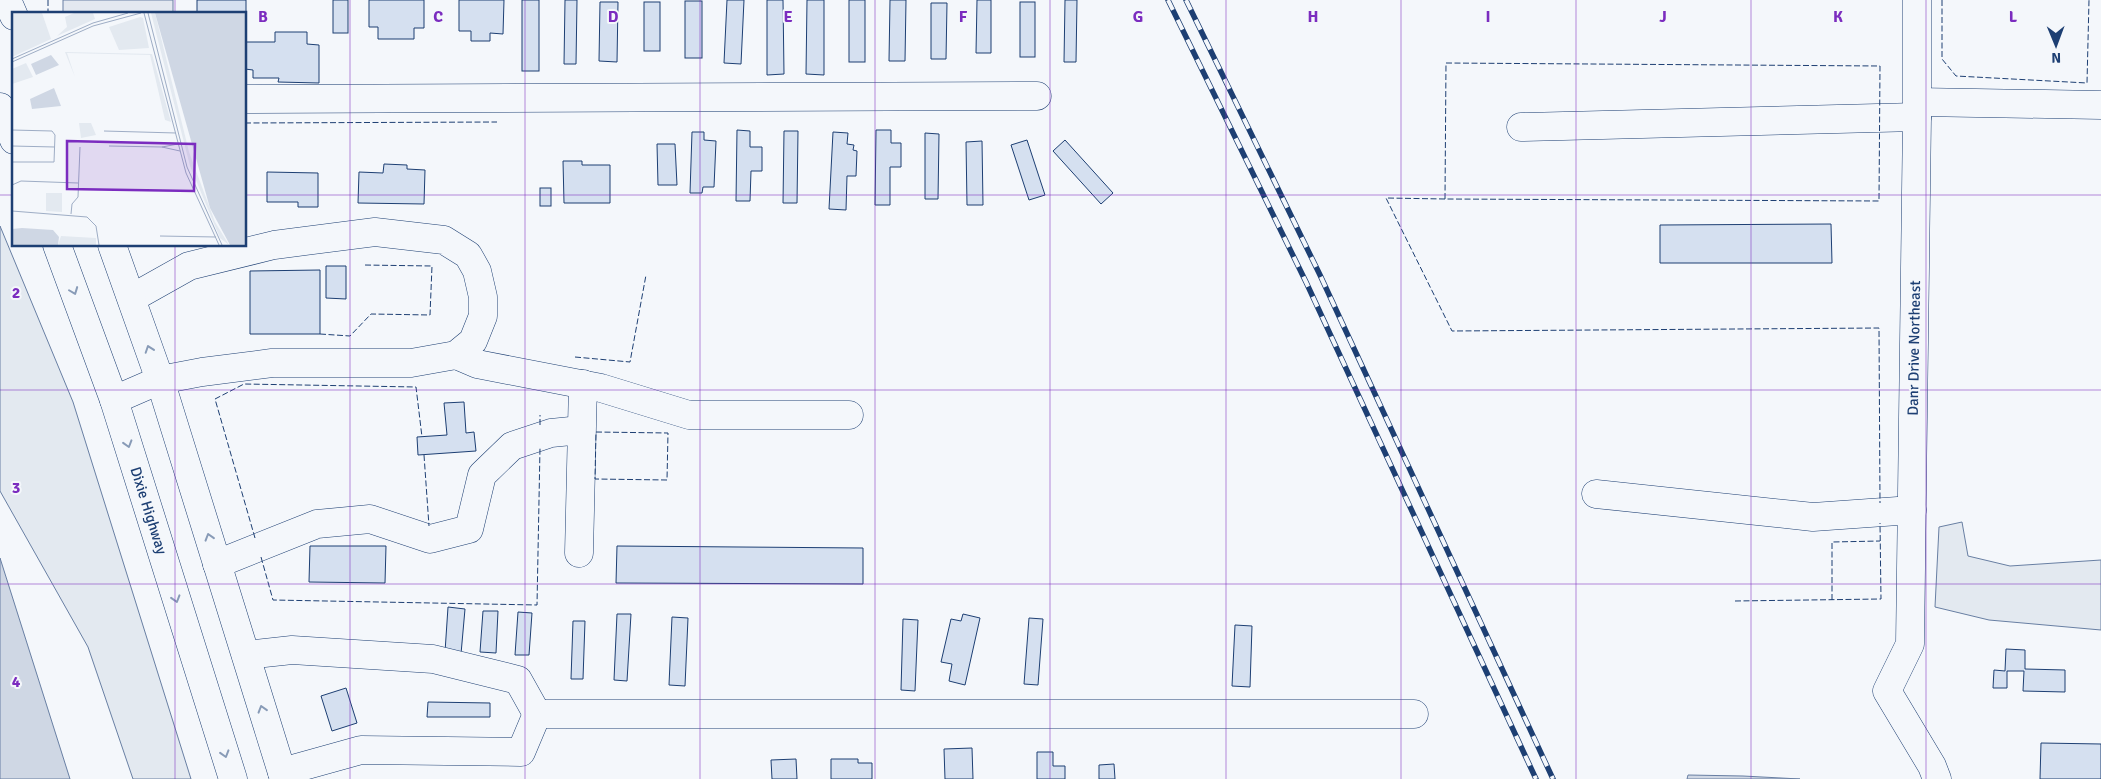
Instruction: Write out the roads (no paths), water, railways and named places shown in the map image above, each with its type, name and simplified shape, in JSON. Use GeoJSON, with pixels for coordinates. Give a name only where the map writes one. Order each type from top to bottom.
{"type":"FeatureCollection","features":[{"type":"Feature","properties":{"kind":"street"},"geometry":{"type":"LineString","coordinates":[[7,0],[12,12]]}},
{"type":"Feature","properties":{"kind":"street","name":"Danr Drive Northeast"},"geometry":{"type":"LineString","coordinates":[[1917,0],[1910,644],[1887,691],[1932,766],[1937,779]]}},
{"type":"Feature","properties":{"kind":"street"},"geometry":{"type":"LineString","coordinates":[[246,98],[1037,96]]}},
{"type":"Feature","properties":{"kind":"street"},"geometry":{"type":"LineString","coordinates":[[1521,127],[1917,110],[2101,105]]}},
{"type":"Feature","properties":{"kind":"street"},"geometry":{"type":"LineString","coordinates":[[0,107],[12,135]]}},
{"type":"Feature","properties":{"kind":"street"},"geometry":{"type":"LineString","coordinates":[[114,400],[160,380],[202,372],[272,364],[411,363],[456,355],[473,341],[483,316],[483,298],[477,271],[468,256],[444,240],[375,232],[274,245],[189,266],[132,298]]}},
{"type":"Feature","properties":{"kind":"street","name":"Dixie Highway"},"geometry":{"type":"LineString","coordinates":[[57,246],[114,400],[233,779]]}},
{"type":"Feature","properties":{"kind":"street"},"geometry":{"type":"LineString","coordinates":[[112,246],[160,380],[283,776],[361,750],[520,752],[536,714]]}},
{"type":"Feature","properties":{"kind":"street"},"geometry":{"type":"LineString","coordinates":[[456,355],[477,364],[600,388],[689,415],[849,415]]}},
{"type":"Feature","properties":{"kind":"street"},"geometry":{"type":"LineString","coordinates":[[579,553],[583,384]]}},
{"type":"Feature","properties":{"kind":"street"},"geometry":{"type":"LineString","coordinates":[[217,564],[317,524],[370,519],[430,539],[468,529],[482,475],[512,446],[551,432],[581,430]]}},
{"type":"Feature","properties":{"kind":"street"},"geometry":{"type":"LineString","coordinates":[[1596,494],[1813,517],[1912,510]]}},
{"type":"Feature","properties":{"kind":"street"},"geometry":{"type":"LineString","coordinates":[[246,655],[292,650],[432,659],[518,680],[536,714]]}},
{"type":"Feature","properties":{"kind":"street"},"geometry":{"type":"LineString","coordinates":[[536,714],[1414,714]]}},
{"type":"Feature","properties":{"kind":"railway"},"geometry":{"type":"LineString","coordinates":[[1168,0],[1306,282],[1536,779]]}},
{"type":"Feature","properties":{"kind":"railway"},"geometry":{"type":"LineString","coordinates":[[1186,0],[1320,275],[1553,779]]}}]}
